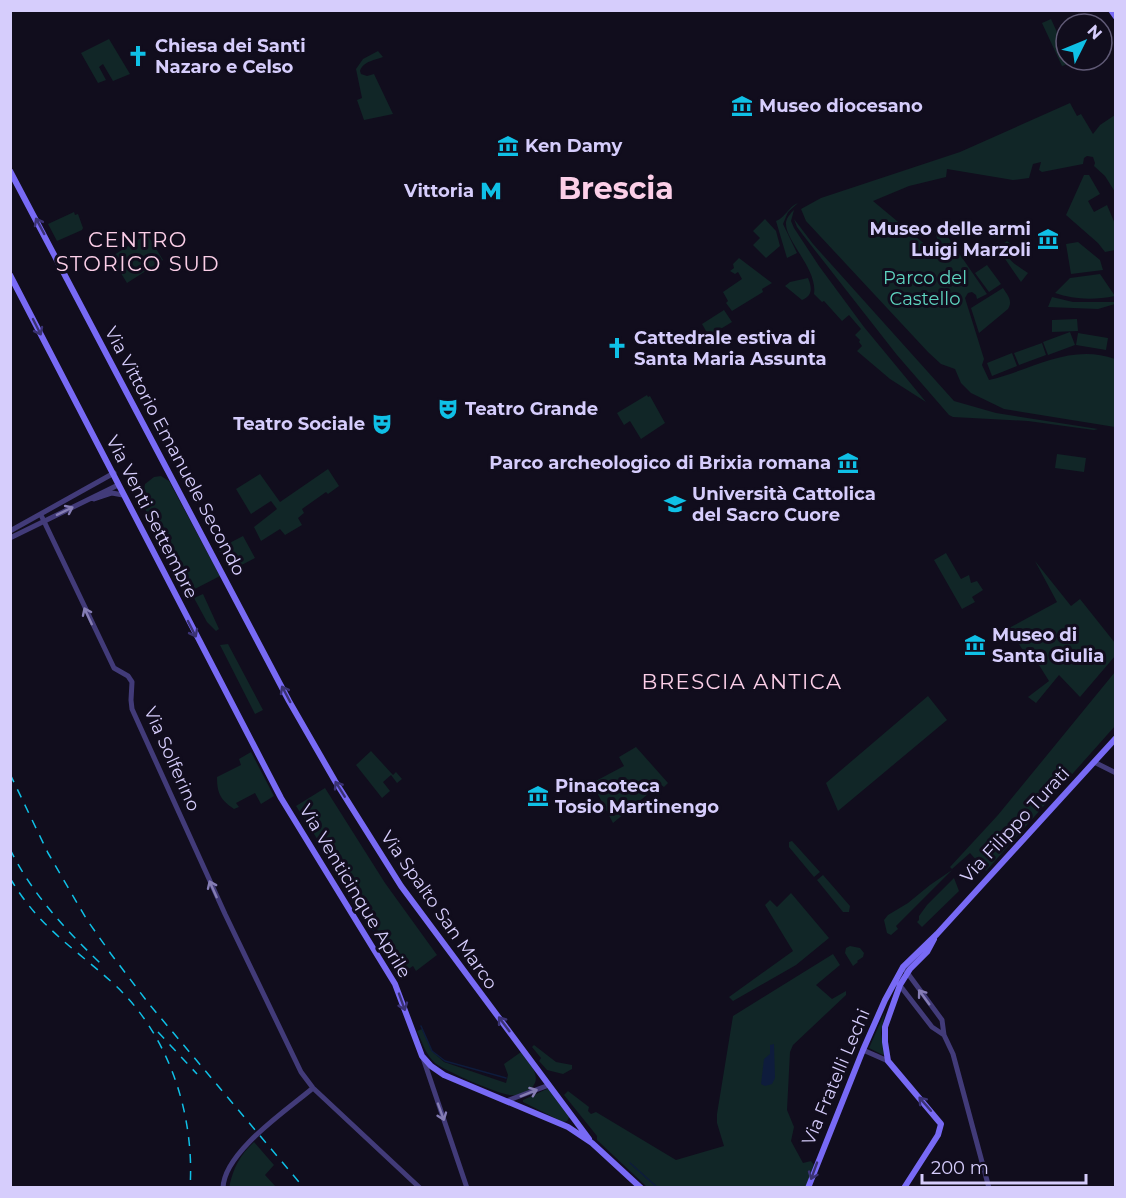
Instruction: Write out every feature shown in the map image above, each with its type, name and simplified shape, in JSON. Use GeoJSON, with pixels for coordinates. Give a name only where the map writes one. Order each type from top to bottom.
{"type":"FeatureCollection","features":[{"type":"Feature","properties":{"kind":"main road"},"geometry":{"type":"LineString","coordinates":[[1111,10],[1116,17]]}},
{"type":"Feature","properties":{"kind":"main road","name":"Via Vittorio Emanuele Secondo"},"geometry":{"type":"LineString","coordinates":[[10,171],[314,746]]}},
{"type":"Feature","properties":{"kind":"main road","name":"Via Venti Settembre"},"geometry":{"type":"LineString","coordinates":[[10,275],[267,772]]}},
{"type":"Feature","properties":{"kind":"main road","name":"Via Filippo Turati"},"geometry":{"type":"LineString","coordinates":[[905,970],[975,890],[1116,738]]}},
{"type":"Feature","properties":{"kind":"main road","name":"Via Spalto San Marco"},"geometry":{"type":"LineString","coordinates":[[314,746],[401,886],[592,1143]]}},
{"type":"Feature","properties":{"kind":"main road","name":"Via Venticinque Aprile"},"geometry":{"type":"LineString","coordinates":[[267,772],[319,862],[395,984],[422,1056],[444,1075],[565,1125],[592,1143],[641,1188]]}},
{"type":"Feature","properties":{"kind":"main road","name":"Via Filippo Turati"},"geometry":{"type":"LineString","coordinates":[[905,970],[913,966],[927,952],[937,934]]}},
{"type":"Feature","properties":{"kind":"main road"},"geometry":{"type":"LineString","coordinates":[[904,1188],[938,1135],[941,1124],[888,1061],[885,1027],[898,983],[905,970]]}},
{"type":"Feature","properties":{"kind":"main road","name":"Via Fratelli Lechi"},"geometry":{"type":"LineString","coordinates":[[808,1188],[863,1050],[898,983]]}},
{"type":"Feature","properties":{"kind":"main road"},"geometry":{"type":"LineString","coordinates":[[565,1125],[571,1122],[573,1116]]}},
{"type":"Feature","properties":{"kind":"street","name":"Via Solferino"},"geometry":{"type":"LineString","coordinates":[[114,473],[41,515],[39,521],[114,668],[128,676],[132,682],[132,709],[301,1072],[314,1088]]}},
{"type":"Feature","properties":{"kind":"street"},"geometry":{"type":"LineString","coordinates":[[10,531],[86,501],[118,484]]}},
{"type":"Feature","properties":{"kind":"street"},"geometry":{"type":"LineString","coordinates":[[86,501],[112,493],[123,495]]}},
{"type":"Feature","properties":{"kind":"street"},"geometry":{"type":"LineString","coordinates":[[10,538],[39,521]]}},
{"type":"Feature","properties":{"kind":"street"},"geometry":{"type":"LineString","coordinates":[[1094,762],[1116,773]]}},
{"type":"Feature","properties":{"kind":"street"},"geometry":{"type":"LineString","coordinates":[[905,970],[942,1020],[944,1035],[953,1054],[989,1188]]}},
{"type":"Feature","properties":{"kind":"street"},"geometry":{"type":"LineString","coordinates":[[898,983],[932,1027],[944,1035]]}},
{"type":"Feature","properties":{"kind":"street"},"geometry":{"type":"LineString","coordinates":[[863,1050],[888,1061]]}},
{"type":"Feature","properties":{"kind":"street"},"geometry":{"type":"LineString","coordinates":[[422,1056],[467,1188]]}},
{"type":"Feature","properties":{"kind":"street"},"geometry":{"type":"LineString","coordinates":[[509,1100],[549,1085]]}},
{"type":"Feature","properties":{"kind":"street"},"geometry":{"type":"LineString","coordinates":[[223,1188],[227,1169],[242,1148],[314,1088],[420,1188]]}},
{"type":"Feature","properties":{"kind":"green space"},"geometry":{"type":"Polygon","coordinates":[[[1051,19],[1054,26],[1054,49],[1042,23],[1051,19]]]}},
{"type":"Feature","properties":{"kind":"green space"},"geometry":{"type":"Polygon","coordinates":[[[109,39],[130,74],[113,81],[103,64],[99,67],[106,80],[98,83],[81,53],[109,39]]]}},
{"type":"Feature","properties":{"kind":"green space"},"geometry":{"type":"Polygon","coordinates":[[[378,51],[383,57],[367,63],[360,71],[361,74],[367,76],[374,74],[393,114],[364,120],[357,100],[362,98],[356,69],[363,59],[378,51]]]}},
{"type":"Feature","properties":{"kind":"green space","name":"Parco del Castello"},"geometry":{"type":"Polygon","coordinates":[[[1070,103],[1077,116],[1081,114],[1093,134],[1100,125],[1115,115],[1115,192],[1105,176],[1094,166],[1093,157],[1087,156],[1083,164],[1042,172],[1039,170],[1041,162],[1033,164],[1029,178],[1013,180],[947,169],[946,177],[909,186],[873,201],[927,246],[936,245],[937,239],[934,231],[941,227],[987,294],[977,299],[972,292],[968,293],[965,298],[984,359],[982,365],[989,380],[1067,356],[1098,355],[1115,359],[1115,427],[1004,409],[971,393],[961,383],[955,369],[941,364],[928,352],[806,221],[801,209],[821,198],[960,152],[1070,103]]]}},
{"type":"Feature","properties":{"kind":"green space"},"geometry":{"type":"Polygon","coordinates":[[[1084,175],[1089,175],[1100,194],[1088,201],[1094,212],[1107,205],[1115,224],[1115,250],[1105,252],[1066,215],[1084,175]]]}},
{"type":"Feature","properties":{"kind":"green space"},"geometry":{"type":"Polygon","coordinates":[[[798,203],[788,212],[783,224],[797,253],[787,258],[776,221],[798,203]]]}},
{"type":"Feature","properties":{"kind":"green space"},"geometry":{"type":"Polygon","coordinates":[[[794,210],[791,221],[794,228],[819,266],[864,327],[926,402],[890,379],[857,351],[862,346],[855,335],[861,329],[849,315],[842,321],[824,301],[822,302],[814,294],[811,275],[787,229],[786,220],[794,210]]]}},
{"type":"Feature","properties":{"kind":"green space"},"geometry":{"type":"Polygon","coordinates":[[[74,212],[75,215],[78,214],[82,230],[57,241],[48,224],[74,212]]]}},
{"type":"Feature","properties":{"kind":"green space"},"geometry":{"type":"Polygon","coordinates":[[[765,219],[776,231],[780,246],[766,258],[753,245],[760,238],[753,231],[765,219]]]}},
{"type":"Feature","properties":{"kind":"green space"},"geometry":{"type":"Polygon","coordinates":[[[794,219],[813,244],[954,401],[996,413],[1098,429],[949,415],[897,355],[803,235],[794,219]]]}},
{"type":"Feature","properties":{"kind":"green space"},"geometry":{"type":"Polygon","coordinates":[[[147,234],[163,260],[127,283],[111,257],[147,234]]]}},
{"type":"Feature","properties":{"kind":"green space"},"geometry":{"type":"Polygon","coordinates":[[[1007,241],[1011,244],[1004,246],[1007,255],[1028,273],[1021,282],[1001,253],[1003,244],[1007,241]]]}},
{"type":"Feature","properties":{"kind":"green space"},"geometry":{"type":"Polygon","coordinates":[[[1078,242],[1100,260],[1103,270],[1071,274],[1066,244],[1078,242]]]}},
{"type":"Feature","properties":{"kind":"green space"},"geometry":{"type":"Polygon","coordinates":[[[739,258],[772,283],[762,289],[763,292],[732,311],[726,303],[728,301],[723,292],[742,279],[738,272],[735,274],[730,271],[739,258]]]}},
{"type":"Feature","properties":{"kind":"green space"},"geometry":{"type":"Polygon","coordinates":[[[987,265],[1001,284],[989,292],[975,273],[987,265]]]}},
{"type":"Feature","properties":{"kind":"green space"},"geometry":{"type":"Polygon","coordinates":[[[1100,274],[1115,296],[1085,299],[1055,293],[1070,278],[1100,274]]]}},
{"type":"Feature","properties":{"kind":"green space"},"geometry":{"type":"Polygon","coordinates":[[[808,278],[811,291],[802,300],[785,286],[790,282],[808,278]]]}},
{"type":"Feature","properties":{"kind":"green space"},"geometry":{"type":"Polygon","coordinates":[[[1003,288],[1010,301],[1008,309],[979,333],[971,308],[1003,288]]]}},
{"type":"Feature","properties":{"kind":"green space"},"geometry":{"type":"Polygon","coordinates":[[[1052,297],[1073,302],[1115,302],[1115,304],[1098,309],[1048,307],[1052,297]]]}},
{"type":"Feature","properties":{"kind":"green space"},"geometry":{"type":"Polygon","coordinates":[[[724,310],[732,322],[709,336],[702,324],[724,310]]]}},
{"type":"Feature","properties":{"kind":"green space"},"geometry":{"type":"Polygon","coordinates":[[[1077,319],[1078,331],[1052,332],[1052,320],[1077,319]]]}},
{"type":"Feature","properties":{"kind":"green space"},"geometry":{"type":"Polygon","coordinates":[[[1070,332],[1075,345],[1048,355],[1043,342],[1070,332]]]}},
{"type":"Feature","properties":{"kind":"green space"},"geometry":{"type":"Polygon","coordinates":[[[1078,333],[1108,338],[1106,350],[1076,345],[1078,333]]]}},
{"type":"Feature","properties":{"kind":"green space"},"geometry":{"type":"Polygon","coordinates":[[[1042,343],[1046,355],[1019,365],[1014,353],[1042,343]]]}},
{"type":"Feature","properties":{"kind":"green space"},"geometry":{"type":"Polygon","coordinates":[[[1012,353],[1017,366],[992,376],[987,363],[1012,353]]]}},
{"type":"Feature","properties":{"kind":"green space"},"geometry":{"type":"Polygon","coordinates":[[[647,395],[650,396],[665,423],[641,439],[630,421],[624,425],[617,413],[647,395]]]}},
{"type":"Feature","properties":{"kind":"green space"},"geometry":{"type":"Polygon","coordinates":[[[1057,454],[1086,458],[1084,472],[1055,468],[1057,454]]]}},
{"type":"Feature","properties":{"kind":"green space"},"geometry":{"type":"Polygon","coordinates":[[[328,469],[339,486],[302,509],[304,513],[298,518],[302,525],[285,535],[280,529],[261,541],[254,527],[277,509],[271,501],[251,514],[236,489],[260,474],[280,502],[328,469]]]}},
{"type":"Feature","properties":{"kind":"green space"},"geometry":{"type":"Polygon","coordinates":[[[161,476],[169,481],[220,576],[189,592],[142,503],[145,484],[154,477],[161,476]]]}},
{"type":"Feature","properties":{"kind":"green space"},"geometry":{"type":"Polygon","coordinates":[[[243,536],[255,558],[230,571],[218,549],[243,536]]]}},
{"type":"Feature","properties":{"kind":"green space"},"geometry":{"type":"Polygon","coordinates":[[[946,553],[961,579],[969,575],[971,583],[977,581],[983,590],[972,597],[975,602],[962,609],[934,560],[946,553]]]}},
{"type":"Feature","properties":{"kind":"green space"},"geometry":{"type":"Polygon","coordinates":[[[1035,561],[1071,606],[1080,599],[1115,643],[1115,656],[1080,697],[1059,675],[1036,703],[1028,697],[1049,681],[1034,657],[1029,660],[1009,628],[1057,602],[1035,561]]]}},
{"type":"Feature","properties":{"kind":"green space"},"geometry":{"type":"Polygon","coordinates":[[[203,594],[219,629],[216,631],[207,622],[194,598],[203,594]]]}},
{"type":"Feature","properties":{"kind":"green space"},"geometry":{"type":"Polygon","coordinates":[[[228,644],[263,710],[255,714],[220,645],[228,644]]]}},
{"type":"Feature","properties":{"kind":"green space"},"geometry":{"type":"Polygon","coordinates":[[[1115,672],[1115,726],[986,871],[970,853],[952,869],[950,867],[998,815],[1115,672]]]}},
{"type":"Feature","properties":{"kind":"green space"},"geometry":{"type":"Polygon","coordinates":[[[928,696],[947,720],[838,811],[826,783],[928,696]]]}},
{"type":"Feature","properties":{"kind":"green space"},"geometry":{"type":"Polygon","coordinates":[[[636,747],[668,783],[664,787],[660,784],[613,823],[592,783],[624,766],[619,757],[636,747]]]}},
{"type":"Feature","properties":{"kind":"green space"},"geometry":{"type":"Polygon","coordinates":[[[371,751],[393,775],[396,772],[402,779],[397,783],[391,775],[383,782],[390,791],[382,798],[356,765],[371,751]]]}},
{"type":"Feature","properties":{"kind":"green space"},"geometry":{"type":"Polygon","coordinates":[[[251,752],[274,796],[261,804],[255,793],[236,803],[239,807],[234,809],[221,796],[217,777],[241,765],[239,759],[251,752]]]}},
{"type":"Feature","properties":{"kind":"green space"},"geometry":{"type":"Polygon","coordinates":[[[325,788],[385,883],[437,955],[416,971],[413,966],[407,970],[392,947],[370,921],[296,806],[325,788]]]}},
{"type":"Feature","properties":{"kind":"green space"},"geometry":{"type":"Polygon","coordinates":[[[792,841],[820,872],[814,877],[789,847],[789,842],[792,841]]]}},
{"type":"Feature","properties":{"kind":"green space"},"geometry":{"type":"Polygon","coordinates":[[[952,870],[896,926],[898,929],[891,935],[887,933],[884,920],[888,915],[952,870]]]}},
{"type":"Feature","properties":{"kind":"green space"},"geometry":{"type":"Polygon","coordinates":[[[823,875],[850,906],[849,912],[843,912],[817,880],[823,875]]]}},
{"type":"Feature","properties":{"kind":"green space"},"geometry":{"type":"Polygon","coordinates":[[[954,878],[959,891],[922,927],[917,922],[919,916],[954,878]]]}},
{"type":"Feature","properties":{"kind":"green space"},"geometry":{"type":"Polygon","coordinates":[[[791,893],[829,938],[796,965],[733,1001],[729,997],[793,951],[765,905],[770,900],[777,907],[791,893]]]}},
{"type":"Feature","properties":{"kind":"green space"},"geometry":{"type":"Polygon","coordinates":[[[850,946],[860,948],[864,953],[863,957],[853,966],[845,953],[846,948],[850,946]]]}},
{"type":"Feature","properties":{"kind":"green space"},"geometry":{"type":"Polygon","coordinates":[[[833,954],[840,965],[816,985],[832,999],[846,991],[846,995],[793,1045],[790,1052],[787,1110],[794,1127],[791,1141],[803,1163],[811,1161],[814,1165],[806,1187],[647,1187],[597,1140],[597,1136],[564,1095],[568,1091],[589,1107],[588,1111],[591,1114],[596,1112],[676,1160],[724,1146],[717,1123],[717,1114],[733,1016],[833,954]]]}},
{"type":"Feature","properties":{"kind":"green space"},"geometry":{"type":"Polygon","coordinates":[[[885,1012],[881,1033],[885,1056],[869,1048],[885,1012]]]}},
{"type":"Feature","properties":{"kind":"green space"},"geometry":{"type":"Polygon","coordinates":[[[422,1029],[432,1051],[444,1062],[506,1083],[508,1075],[504,1064],[521,1052],[534,1071],[536,1081],[529,1090],[516,1095],[485,1087],[435,1063],[424,1048],[417,1031],[422,1029]]]}},
{"type":"Feature","properties":{"kind":"green space"},"geometry":{"type":"Polygon","coordinates":[[[534,1045],[556,1062],[572,1065],[572,1069],[563,1074],[547,1070],[539,1061],[541,1058],[532,1047],[534,1045]]]}},
{"type":"Feature","properties":{"kind":"green space"},"geometry":{"type":"Polygon","coordinates":[[[549,1088],[570,1116],[567,1121],[563,1122],[523,1102],[549,1088]]]}},
{"type":"Feature","properties":{"kind":"green space"},"geometry":{"type":"Polygon","coordinates":[[[254,1142],[274,1165],[265,1175],[276,1187],[229,1188],[238,1162],[254,1142]]]}},
{"type":"Feature","properties":{"kind":"water"},"geometry":{"type":"Polygon","coordinates":[[[774,1044],[775,1078],[772,1084],[765,1086],[761,1084],[764,1059],[770,1054],[770,1045],[774,1044]]]}},
{"type":"Feature","properties":{"kind":"waterway"},"geometry":{"type":"LineString","coordinates":[[349,895],[379,939]]}},
{"type":"Feature","properties":{"kind":"waterway"},"geometry":{"type":"LineString","coordinates":[[421,1026],[432,1051],[445,1061],[506,1078]]}},
{"type":"Feature","properties":{"kind":"waterway"},"geometry":{"type":"LineString","coordinates":[[630,1163],[658,1188]]}},
{"type":"Feature","properties":{"kind":"railway"},"geometry":{"type":"LineString","coordinates":[[10,774],[48,853],[87,920],[111,954],[149,1004],[304,1188]]}},
{"type":"Feature","properties":{"kind":"railway"},"geometry":{"type":"LineString","coordinates":[[10,849],[28,881],[50,910],[100,963]]}},
{"type":"Feature","properties":{"kind":"railway"},"geometry":{"type":"LineString","coordinates":[[10,878],[21,896],[46,925],[116,986],[151,1028],[175,1078],[183,1105],[188,1133],[190,1188]]}},
{"type":"Feature","properties":{"kind":"railway"},"geometry":{"type":"LineString","coordinates":[[158,1032],[197,1074]]}},
{"type":"Feature","properties":{"kind":"place","name":"Chiesa dei Santi Nazaro e Celso"},"geometry":{"type":"Point","coordinates":[138,56]}},
{"type":"Feature","properties":{"kind":"place","name":"Museo diocesano"},"geometry":{"type":"Point","coordinates":[742,106]}},
{"type":"Feature","properties":{"kind":"place","name":"Ken Damy"},"geometry":{"type":"Point","coordinates":[508,146]}},
{"type":"Feature","properties":{"kind":"place","name":"Vittoria"},"geometry":{"type":"Point","coordinates":[491,191]}},
{"type":"Feature","properties":{"kind":"place","name":"Museo delle armi Luigi Marzoli"},"geometry":{"type":"Point","coordinates":[1048,239]}},
{"type":"Feature","properties":{"kind":"place","name":"Cattedrale estiva di Santa Maria Assunta"},"geometry":{"type":"Point","coordinates":[617,348]}},
{"type":"Feature","properties":{"kind":"place","name":"Teatro Grande"},"geometry":{"type":"Point","coordinates":[448,409]}},
{"type":"Feature","properties":{"kind":"place","name":"Teatro Sociale"},"geometry":{"type":"Point","coordinates":[382,424]}},
{"type":"Feature","properties":{"kind":"place","name":"Parco archeologico di Brixia romana"},"geometry":{"type":"Point","coordinates":[848,463]}},
{"type":"Feature","properties":{"kind":"place","name":"Università Cattolica del Sacro Cuore"},"geometry":{"type":"Point","coordinates":[675,504]}},
{"type":"Feature","properties":{"kind":"place","name":"Museo di Santa Giulia"},"geometry":{"type":"Point","coordinates":[975,645]}},
{"type":"Feature","properties":{"kind":"place","name":"Pinacoteca Tosio Martinengo"},"geometry":{"type":"Point","coordinates":[538,796]}},
{"type":"Feature","properties":{"kind":"district","name":"Brescia"},"geometry":{"type":"Point","coordinates":[616,188]}},
{"type":"Feature","properties":{"kind":"district","name":"CENTRO STORICO SUD"},"geometry":{"type":"Point","coordinates":[138,251]}},
{"type":"Feature","properties":{"kind":"district","name":"BRESCIA ANTICA"},"geometry":{"type":"Point","coordinates":[742,681]}}]}
